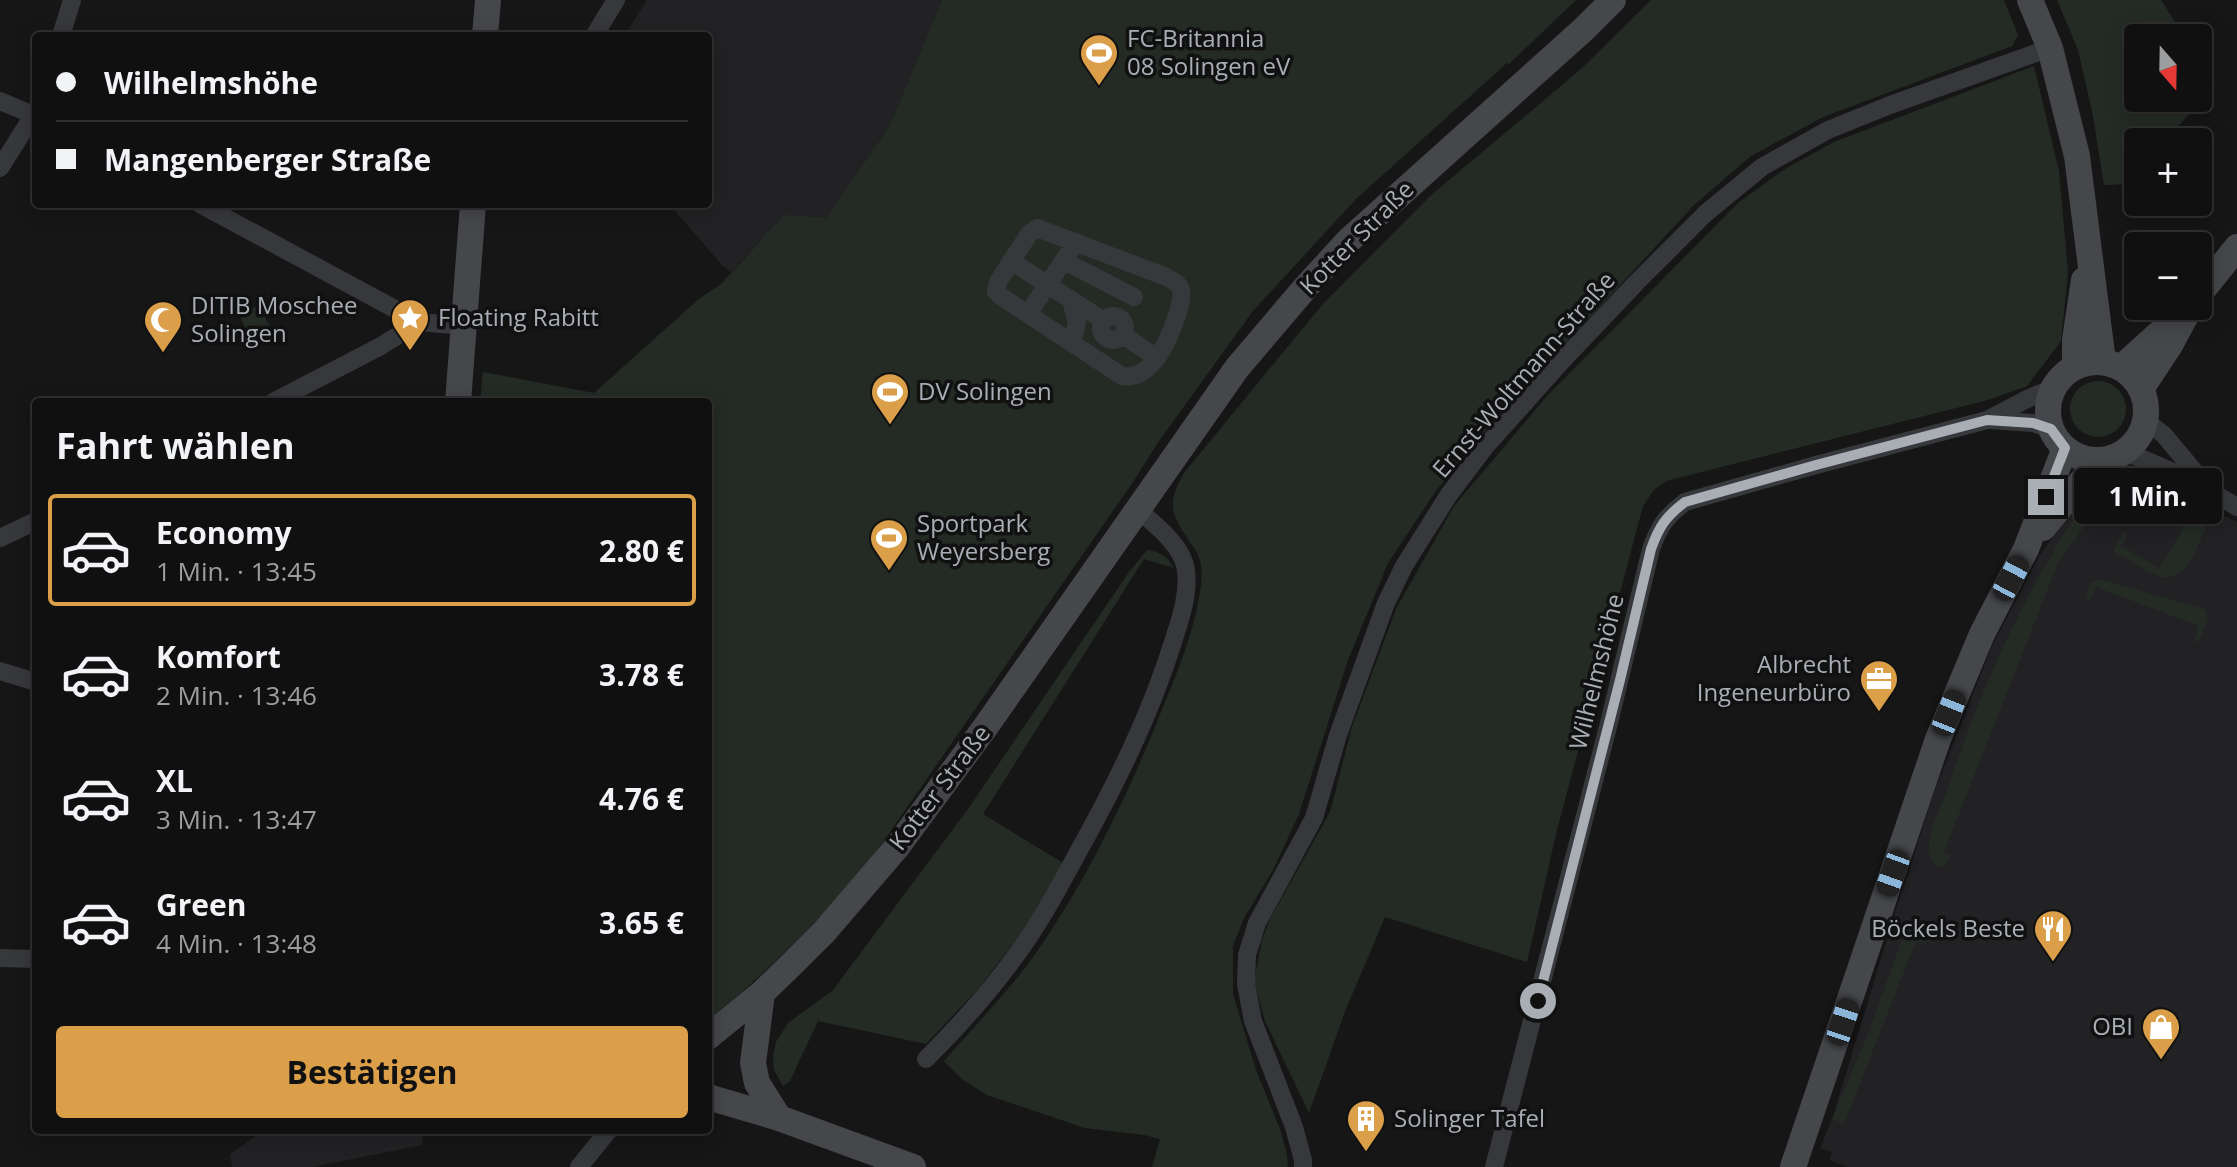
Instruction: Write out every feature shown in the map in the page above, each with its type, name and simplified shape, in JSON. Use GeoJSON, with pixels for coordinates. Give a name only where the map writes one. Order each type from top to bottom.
{"type":"FeatureCollection","features":[{"type":"Feature","properties":{"kind":"street"},"geometry":{"type":"LineString","coordinates":[[62,32],[72,0]]}},
{"type":"Feature","properties":{"kind":"street"},"geometry":{"type":"LineString","coordinates":[[485,32],[488,0]]}},
{"type":"Feature","properties":{"kind":"street"},"geometry":{"type":"LineString","coordinates":[[596,32],[616,0]]}},
{"type":"Feature","properties":{"kind":"street","name":"Kotter Straße"},"geometry":{"type":"LineString","coordinates":[[712,1034],[762,993],[824,932],[897,847],[946,783],[1237,368],[1348,241],[1613,0]]}},
{"type":"Feature","properties":{"kind":"street"},"geometry":{"type":"LineString","coordinates":[[2030,0],[2050,48],[2071,124],[2088,248],[2112,365]]}},
{"type":"Feature","properties":{"kind":"street","name":"Ernst-Woltmann-Straße"},"geometry":{"type":"LineString","coordinates":[[1303,1167],[1294,1127],[1253,1021],[1246,984],[1247,955],[1257,923],[1314,818],[1338,735],[1386,603],[1404,566],[1448,496],[1485,447],[1636,283],[1706,213],[1762,167],[1828,130],[2050,48]]}},
{"type":"Feature","properties":{"kind":"street"},"geometry":{"type":"LineString","coordinates":[[0,101],[32,113]]}},
{"type":"Feature","properties":{"kind":"street"},"geometry":{"type":"LineString","coordinates":[[0,168],[32,119]]}},
{"type":"Feature","properties":{"kind":"street"},"geometry":{"type":"LineString","coordinates":[[207,208],[419,322],[465,326]]}},
{"type":"Feature","properties":{"kind":"street"},"geometry":{"type":"LineString","coordinates":[[458,398],[473,208]]}},
{"type":"Feature","properties":{"kind":"street"},"geometry":{"type":"LineString","coordinates":[[1037,228],[1076,242],[1151,271],[1180,288],[1182,297],[1169,333],[1157,358],[1139,374],[1122,376],[996,292],[998,282],[1011,261],[1029,234],[1037,228]]}},
{"type":"Feature","properties":{"kind":"street"},"geometry":{"type":"LineString","coordinates":[[1028,314],[1076,242]]}},
{"type":"Feature","properties":{"kind":"street"},"geometry":{"type":"LineString","coordinates":[[2212,278],[2237,247]]}},
{"type":"Feature","properties":{"kind":"street"},"geometry":{"type":"LineString","coordinates":[[2075,367],[2075,340],[2088,248]]}},
{"type":"Feature","properties":{"kind":"street"},"geometry":{"type":"LineString","coordinates":[[1011,261],[1157,358]]}},
{"type":"Feature","properties":{"kind":"street"},"geometry":{"type":"LineString","coordinates":[[1064,261],[1134,297]]}},
{"type":"Feature","properties":{"kind":"street"},"geometry":{"type":"LineString","coordinates":[[1093,357],[1151,271]]}},
{"type":"Feature","properties":{"kind":"street"},"geometry":{"type":"LineString","coordinates":[[1072,343],[1081,288],[1088,273]]}},
{"type":"Feature","properties":{"kind":"street"},"geometry":{"type":"LineString","coordinates":[[2112,365],[2171,320]]}},
{"type":"Feature","properties":{"kind":"street"},"geometry":{"type":"LineString","coordinates":[[2141,389],[2183,320]]}},
{"type":"Feature","properties":{"kind":"street"},"geometry":{"type":"LineString","coordinates":[[281,398],[381,346],[419,322]]}},
{"type":"Feature","properties":{"kind":"street"},"geometry":{"type":"LineString","coordinates":[[2026,549],[2112,456],[2134,443],[2141,432],[2146,404],[2133,377],[2112,365],[2089,362],[2063,376],[2049,401],[2048,415],[2058,438],[2075,455],[2112,456],[2149,461],[2208,488],[2237,507]]}},
{"type":"Feature","properties":{"kind":"street","name":"Wilhelmshöhe"},"geometry":{"type":"LineString","coordinates":[[1494,1167],[1613,710],[1651,549],[1659,529],[1671,513],[1685,502],[1987,420],[2054,388]]}},
{"type":"Feature","properties":{"kind":"street","name":"Wilhelmshöhe"},"geometry":{"type":"LineString","coordinates":[[1987,420],[2033,423],[2058,438]]}},
{"type":"Feature","properties":{"kind":"street"},"geometry":{"type":"LineString","coordinates":[[2145,420],[2164,435],[2208,488]]}},
{"type":"Feature","properties":{"kind":"street"},"geometry":{"type":"LineString","coordinates":[[1793,1167],[1938,739],[1982,634],[2026,549],[2058,438]]}},
{"type":"Feature","properties":{"kind":"street"},"geometry":{"type":"LineString","coordinates":[[926,1059],[992,986],[1035,928],[1094,824],[1143,724],[1168,660],[1185,606],[1186,571],[1166,535],[1138,510]]}},
{"type":"Feature","properties":{"kind":"street"},"geometry":{"type":"LineString","coordinates":[[0,538],[32,523]]}},
{"type":"Feature","properties":{"kind":"street"},"geometry":{"type":"LineString","coordinates":[[0,671],[32,681]]}},
{"type":"Feature","properties":{"kind":"street"},"geometry":{"type":"LineString","coordinates":[[0,958],[32,959]]}},
{"type":"Feature","properties":{"kind":"street"},"geometry":{"type":"LineString","coordinates":[[762,993],[753,1063],[757,1083],[779,1118]]}},
{"type":"Feature","properties":{"kind":"street"},"geometry":{"type":"LineString","coordinates":[[712,1098],[779,1118],[911,1167]]}},
{"type":"Feature","properties":{"kind":"street"},"geometry":{"type":"LineString","coordinates":[[579,1167],[606,1134]]}},
{"type":"Feature","properties":{"kind":"shaded area"},"geometry":{"type":"Polygon","coordinates":[[[647,0],[942,0],[890,125],[826,218],[760,241],[731,272],[672,208],[712,208],[712,32],[627,32],[647,0]]]}},
{"type":"Feature","properties":{"kind":"shaded area","name":"Sportpark Weyersberg"},"geometry":{"type":"Polygon","coordinates":[[[942,0],[1576,0],[1509,64],[1356,199],[1253,311],[1159,441],[867,865],[791,946],[712,1017],[712,398],[480,398],[483,372],[594,393],[700,298],[721,284],[784,215],[826,218],[890,125],[942,0]]]}},
{"type":"Feature","properties":{"kind":"shaded area"},"geometry":{"type":"Polygon","coordinates":[[[1651,0],[2004,0],[2018,35],[2012,46],[1823,117],[1751,156],[1694,205],[1478,439],[1435,492],[1388,563],[1348,660],[1299,814],[1273,870],[1244,918],[1233,946],[1233,994],[1256,1070],[1280,1129],[1288,1167],[1152,1167],[1160,1139],[1085,1128],[987,1095],[963,1080],[944,1061],[1028,964],[1085,875],[1134,777],[1190,635],[1202,575],[1198,555],[1174,514],[1173,500],[1184,473],[1322,305],[1429,197],[1582,68],[1651,0]]]}},
{"type":"Feature","properties":{"kind":"shaded area"},"geometry":{"type":"Polygon","coordinates":[[[2057,0],[2161,0],[2176,24],[2124,24],[2124,112],[2191,112],[2177,128],[2124,128],[2124,184],[2104,185],[2078,50],[2057,0]]]}},
{"type":"Feature","properties":{"kind":"shaded area"},"geometry":{"type":"Polygon","coordinates":[[[2034,66],[2059,171],[2068,272],[2061,341],[2027,386],[1988,400],[1666,481],[1653,491],[1643,506],[1556,834],[1527,962],[1385,917],[1346,1009],[1309,1113],[1265,1021],[1254,981],[1262,940],[1270,919],[1330,812],[1352,727],[1396,609],[1454,506],[1548,395],[1738,203],[1783,170],[1834,142],[2034,66]]]}},
{"type":"Feature","properties":{"kind":"shaded area"},"geometry":{"type":"Polygon","coordinates":[[[259,305],[272,331],[251,340],[239,314],[259,305]]]}},
{"type":"Feature","properties":{"kind":"shaded area"},"geometry":{"type":"Polygon","coordinates":[[[2098,381],[2118,389],[2126,409],[2118,429],[2098,437],[2078,429],[2070,409],[2078,389],[2098,381]]]}},
{"type":"Feature","properties":{"kind":"shaded area"},"geometry":{"type":"Polygon","coordinates":[[[2123,463],[2154,471],[2212,510],[2237,522],[2237,1167],[1847,1167],[1829,1160],[1832,1152],[1820,1148],[1832,1119],[1935,790],[1992,646],[2038,558],[2098,472],[2123,463]]]}},
{"type":"Feature","properties":{"kind":"shaded area"},"geometry":{"type":"Polygon","coordinates":[[[2141,479],[2176,493],[2209,518],[2192,558],[2178,574],[2169,577],[2153,574],[2113,551],[2124,532],[2128,534],[2121,546],[2159,568],[2184,528],[2130,490],[2121,502],[2108,493],[2058,563],[1944,852],[1951,856],[1943,867],[1935,865],[1929,851],[1933,827],[1990,677],[2029,595],[2067,529],[2088,501],[2111,484],[2141,479]]]}},
{"type":"Feature","properties":{"kind":"shaded area"},"geometry":{"type":"Polygon","coordinates":[[[1147,550],[1163,555],[1174,568],[1144,559],[983,814],[1063,863],[1036,913],[977,990],[926,1044],[818,1021],[790,1081],[783,1086],[774,1070],[773,1055],[776,1042],[788,1023],[833,990],[968,809],[1147,550]]]}},
{"type":"Feature","properties":{"kind":"shaded area"},"geometry":{"type":"Polygon","coordinates":[[[2100,579],[2204,609],[2207,621],[2198,642],[2195,641],[2199,626],[2096,587],[2090,600],[2085,598],[2090,583],[2100,579]]]}},
{"type":"Feature","properties":{"kind":"shaded area"},"geometry":{"type":"Polygon","coordinates":[[[1913,928],[1924,933],[1926,944],[1916,941],[1844,1124],[1832,1119],[1868,1034],[1904,934],[1913,928]]]}},
{"type":"Feature","properties":{"kind":"shaded area"},"geometry":{"type":"Polygon","coordinates":[[[258,1134],[423,1134],[422,1145],[312,1167],[232,1167],[230,1154],[258,1134]]]}},
{"type":"Feature","properties":{"kind":"place","name":"FC-Britannia 08 Solingen eV"},"geometry":{"type":"Point","coordinates":[1099,87]}},
{"type":"Feature","properties":{"kind":"place","name":"Floating Rabitt"},"geometry":{"type":"Point","coordinates":[410,352]}},
{"type":"Feature","properties":{"kind":"place","name":"DITIB Moschee Solingen"},"geometry":{"type":"Point","coordinates":[163,354]}},
{"type":"Feature","properties":{"kind":"place","name":"DV Solingen"},"geometry":{"type":"Point","coordinates":[890,426]}},
{"type":"Feature","properties":{"kind":"place","name":"Sportpark Weyersberg"},"geometry":{"type":"Point","coordinates":[889,572]}},
{"type":"Feature","properties":{"kind":"place","name":"Albrecht Ingeneurbüro"},"geometry":{"type":"Point","coordinates":[1879,713]}},
{"type":"Feature","properties":{"kind":"place","name":"Böckels Beste"},"geometry":{"type":"Point","coordinates":[2053,963]}},
{"type":"Feature","properties":{"kind":"place","name":"OBI"},"geometry":{"type":"Point","coordinates":[2161,1061]}},
{"type":"Feature","properties":{"kind":"place","name":"Solinger Tafel"},"geometry":{"type":"Point","coordinates":[1366,1153]}},
{"type":"Feature","properties":{"kind":"route"},"geometry":{"type":"LineString","coordinates":[[1538,1001],[1651,549],[1659,529],[1671,513],[1685,502],[1987,420],[2033,423],[2051,429],[2065,448],[2046,497]]}}]}
